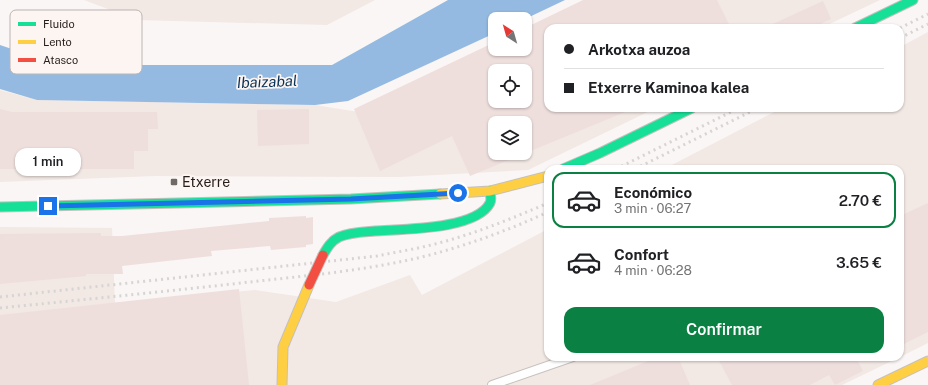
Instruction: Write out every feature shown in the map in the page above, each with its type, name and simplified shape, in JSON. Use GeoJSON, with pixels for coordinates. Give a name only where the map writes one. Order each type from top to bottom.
{"type":"FeatureCollection","features":[{"type":"Feature","properties":{"kind":"street"},"geometry":{"type":"LineString","coordinates":[[863,24],[913,0]]}},
{"type":"Feature","properties":{"kind":"street"},"geometry":{"type":"LineString","coordinates":[[572,165],[684,112]]}},
{"type":"Feature","properties":{"kind":"street"},"geometry":{"type":"LineString","coordinates":[[0,207],[351,199],[490,191],[544,177]]}},
{"type":"Feature","properties":{"kind":"street"},"geometry":{"type":"LineString","coordinates":[[282,385],[283,347],[329,243],[337,236],[349,233],[443,226],[468,220],[482,213],[487,208],[491,202],[490,191]]}},
{"type":"Feature","properties":{"kind":"street"},"geometry":{"type":"LineString","coordinates":[[878,385],[928,361]]}},
{"type":"Feature","properties":{"kind":"lane"},"geometry":{"type":"LineString","coordinates":[[492,385],[561,361]]}},
{"type":"Feature","properties":{"kind":"shaded area"},"geometry":{"type":"Polygon","coordinates":[[[84,0],[375,0],[327,25],[142,20],[142,10],[110,10],[84,0]]]}},
{"type":"Feature","properties":{"kind":"shaded area"},"geometry":{"type":"Polygon","coordinates":[[[616,0],[880,0],[829,24],[564,24],[616,0]]]}},
{"type":"Feature","properties":{"kind":"shaded area"},"geometry":{"type":"Polygon","coordinates":[[[928,32],[928,343],[904,355],[904,165],[672,165],[774,112],[904,112],[904,45],[928,32]]]}},
{"type":"Feature","properties":{"kind":"shaded area"},"geometry":{"type":"Polygon","coordinates":[[[508,56],[528,56],[531,64],[489,64],[508,56]]]}},
{"type":"Feature","properties":{"kind":"shaded area"},"geometry":{"type":"Polygon","coordinates":[[[488,65],[488,108],[532,108],[532,67],[544,98],[544,112],[648,112],[528,170],[399,177],[155,176],[0,182],[0,90],[37,100],[315,105],[371,114],[488,65]]]}},
{"type":"Feature","properties":{"kind":"shaded area"},"geometry":{"type":"Polygon","coordinates":[[[0,227],[112,228],[115,303],[255,290],[336,302],[410,275],[422,295],[544,231],[544,361],[892,361],[842,385],[0,385],[0,227]]]}},
{"type":"Feature","properties":{"kind":"water","name":"Ibaizabal"},"geometry":{"type":"Polygon","coordinates":[[[448,0],[565,0],[532,16],[532,12],[488,12],[488,36],[348,101],[315,105],[37,100],[0,89],[0,45],[10,48],[10,74],[142,74],[142,65],[332,65],[448,0]]]}},
{"type":"Feature","properties":{"kind":"building"},"geometry":{"type":"Polygon","coordinates":[[[583,0],[717,0],[729,24],[544,24],[544,112],[625,112],[532,150],[532,116],[488,116],[488,160],[509,160],[470,176],[452,136],[380,171],[354,109],[488,45],[488,56],[532,56],[532,25],[583,0]]]}},
{"type":"Feature","properties":{"kind":"building"},"geometry":{"type":"Polygon","coordinates":[[[823,1],[831,19],[820,24],[773,24],[823,1]]]}},
{"type":"Feature","properties":{"kind":"building"},"geometry":{"type":"Polygon","coordinates":[[[0,109],[12,112],[157,112],[158,129],[148,129],[148,151],[134,151],[134,169],[0,169],[0,109]]]}},
{"type":"Feature","properties":{"kind":"building"},"geometry":{"type":"Polygon","coordinates":[[[309,109],[309,144],[258,146],[257,110],[309,109]]]}},
{"type":"Feature","properties":{"kind":"building"},"geometry":{"type":"Polygon","coordinates":[[[928,203],[928,332],[904,344],[904,214],[928,203]]]}},
{"type":"Feature","properties":{"kind":"building"},"geometry":{"type":"Polygon","coordinates":[[[306,216],[306,218],[313,217],[313,244],[306,245],[306,247],[271,250],[270,246],[211,251],[212,256],[122,266],[123,274],[86,274],[86,276],[0,284],[0,234],[101,233],[101,236],[122,236],[269,221],[269,218],[306,216]]]}},
{"type":"Feature","properties":{"kind":"building"},"geometry":{"type":"Polygon","coordinates":[[[239,289],[249,385],[0,385],[0,315],[239,289]]]}},
{"type":"Feature","properties":{"kind":"building"},"geometry":{"type":"Polygon","coordinates":[[[648,361],[680,361],[690,385],[590,385],[648,361]]]}},
{"type":"Feature","properties":{"kind":"building"},"geometry":{"type":"Polygon","coordinates":[[[719,361],[858,361],[863,371],[835,385],[829,375],[810,385],[732,385],[719,361]]]}},
{"type":"Feature","properties":{"kind":"railway"},"geometry":{"type":"LineString","coordinates":[[904,26],[928,14]]}},
{"type":"Feature","properties":{"kind":"railway"},"geometry":{"type":"LineString","coordinates":[[904,36],[928,24]]}},
{"type":"Feature","properties":{"kind":"railway"},"geometry":{"type":"LineString","coordinates":[[624,165],[731,112]]}},
{"type":"Feature","properties":{"kind":"railway"},"geometry":{"type":"LineString","coordinates":[[643,165],[750,112]]}},
{"type":"Feature","properties":{"kind":"railway"},"geometry":{"type":"LineString","coordinates":[[0,297],[377,256],[428,246],[464,236],[544,205]]}},
{"type":"Feature","properties":{"kind":"railway"},"geometry":{"type":"LineString","coordinates":[[0,308],[287,278],[380,266],[426,256],[473,242],[544,214]]}},
{"type":"Feature","properties":{"kind":"traffic: fast"},"geometry":{"type":"LineString","coordinates":[[863,24],[913,0]]}},
{"type":"Feature","properties":{"kind":"traffic: fast"},"geometry":{"type":"LineString","coordinates":[[572,165],[684,112]]}},
{"type":"Feature","properties":{"kind":"traffic: fast"},"geometry":{"type":"LineString","coordinates":[[323,255],[334,241],[347,234],[437,226],[455,223],[470,218],[482,212],[490,203],[490,191]]}},
{"type":"Feature","properties":{"kind":"traffic: fast"},"geometry":{"type":"LineString","coordinates":[[0,207],[351,199],[440,194]]}},
{"type":"Feature","properties":{"kind":"traffic: slow"},"geometry":{"type":"LineString","coordinates":[[440,194],[490,191],[544,177]]}},
{"type":"Feature","properties":{"kind":"traffic: slow"},"geometry":{"type":"LineString","coordinates":[[282,385],[283,347],[309,285]]}},
{"type":"Feature","properties":{"kind":"traffic: slow"},"geometry":{"type":"LineString","coordinates":[[878,385],[928,361]]}},
{"type":"Feature","properties":{"kind":"traffic: jam"},"geometry":{"type":"LineString","coordinates":[[309,285],[323,255]]}},
{"type":"Feature","properties":{"kind":"place","name":"Etxerre"},"geometry":{"type":"Point","coordinates":[174,182]}},
{"type":"Feature","properties":{"kind":"route"},"geometry":{"type":"LineString","coordinates":[[48,206],[351,199],[458,193]]}}]}
